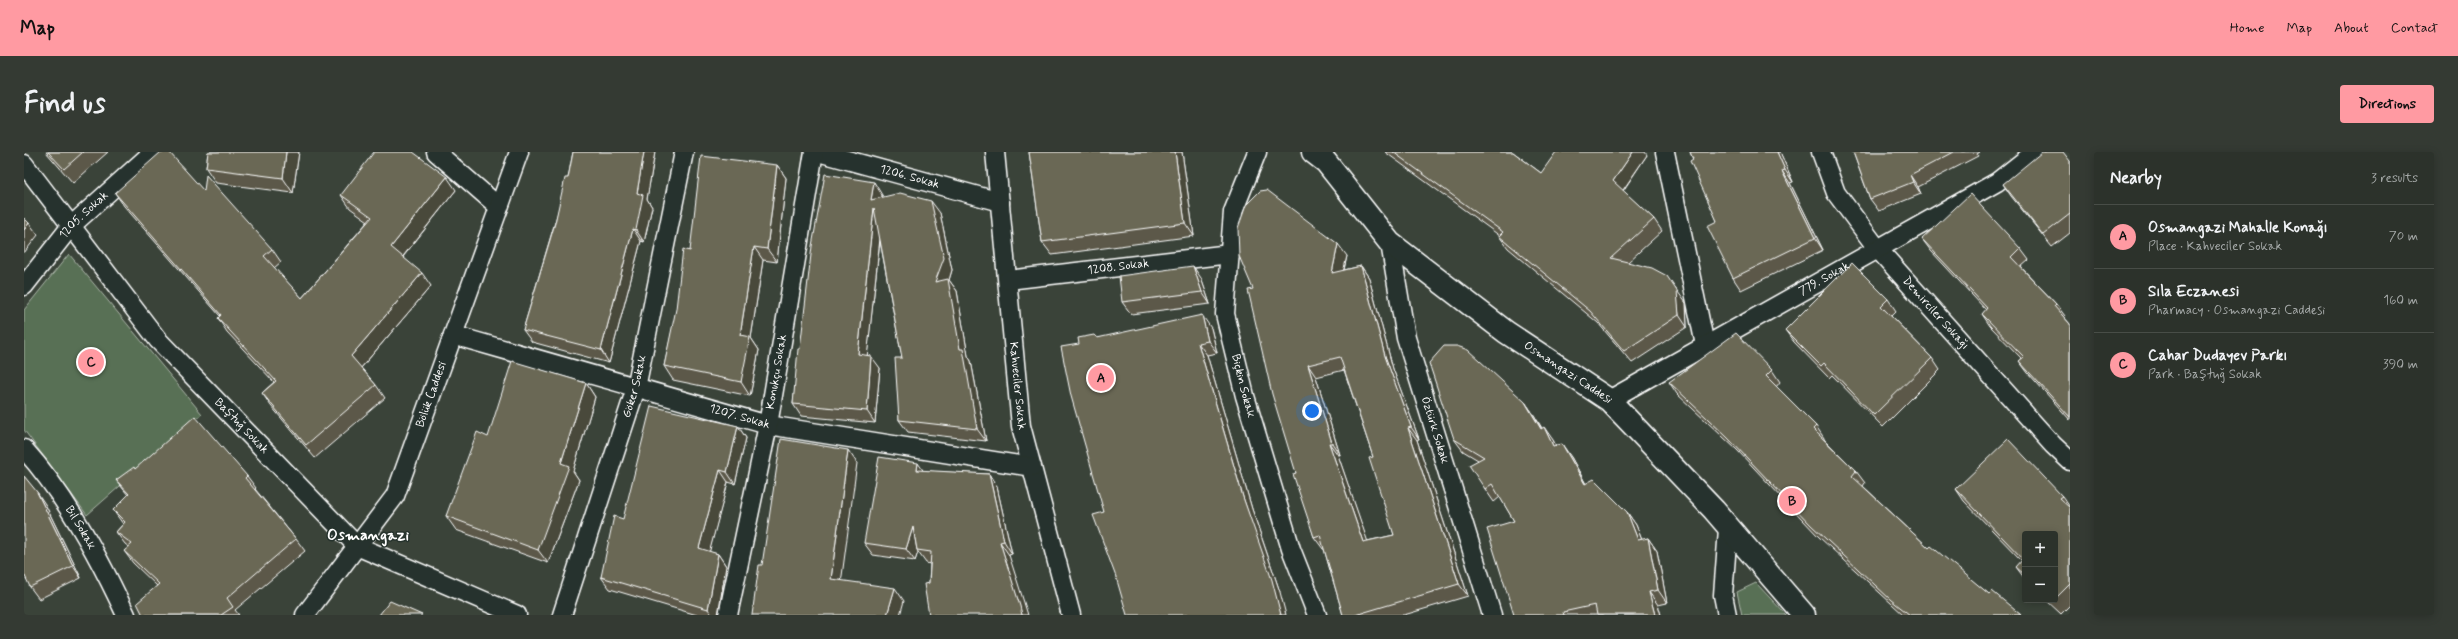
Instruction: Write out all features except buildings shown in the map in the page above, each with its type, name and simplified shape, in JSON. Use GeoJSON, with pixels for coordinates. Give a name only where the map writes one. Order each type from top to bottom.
{"type":"FeatureCollection","features":[{"type":"Feature","properties":{"kind":"main road","name":"Osmangazi Caddesi"},"geometry":{"type":"LineString","coordinates":[[1324,155],[1390,244],[1506,332],[1609,400],[1714,510],[1728,529],[1804,615]]}},
{"type":"Feature","properties":{"kind":"street","name":"1205. Sokak"},"geometry":{"type":"LineString","coordinates":[[24,286],[71,226],[153,152]]}},
{"type":"Feature","properties":{"kind":"street"},"geometry":{"type":"LineString","coordinates":[[436,152],[499,207]]}},
{"type":"Feature","properties":{"kind":"street","name":"Bölük Caddesi"},"geometry":{"type":"LineString","coordinates":[[305,615],[395,496],[519,152]]}},
{"type":"Feature","properties":{"kind":"street","name":"Göker Sokak"},"geometry":{"type":"LineString","coordinates":[[562,615],[636,388],[684,152]]}},
{"type":"Feature","properties":{"kind":"street","name":"Konukçu Sokak"},"geometry":{"type":"LineString","coordinates":[[728,615],[768,425],[814,152]]}},
{"type":"Feature","properties":{"kind":"street","name":"1206. Sokak"},"geometry":{"type":"LineString","coordinates":[[818,152],[1000,202]]}},
{"type":"Feature","properties":{"kind":"street","name":"Kahveciler Sokak"},"geometry":{"type":"LineString","coordinates":[[995,152],[1021,426],[1071,615]]}},
{"type":"Feature","properties":{"kind":"street","name":"Biçkin Sokak"},"geometry":{"type":"LineString","coordinates":[[1257,152],[1233,212],[1225,314],[1245,396],[1291,549],[1317,615]]}},
{"type":"Feature","properties":{"kind":"street"},"geometry":{"type":"LineString","coordinates":[[1665,152],[1705,345]]}},
{"type":"Feature","properties":{"kind":"street","name":"Demirciler Sokağı"},"geometry":{"type":"LineString","coordinates":[[1821,152],[1836,194],[1877,248],[2053,445],[2070,461]]}},
{"type":"Feature","properties":{"kind":"street","name":"779. Sokak"},"geometry":{"type":"LineString","coordinates":[[1609,400],[1877,248],[1997,182],[2036,152]]}},
{"type":"Feature","properties":{"kind":"street","name":"Baştuğ Sokak"},"geometry":{"type":"LineString","coordinates":[[24,164],[158,340],[358,546],[517,615]]}},
{"type":"Feature","properties":{"kind":"street","name":"Öztürk Sokak"},"geometry":{"type":"LineString","coordinates":[[1390,244],[1406,338],[1486,614]]}},
{"type":"Feature","properties":{"kind":"street","name":"1208. Sokak"},"geometry":{"type":"LineString","coordinates":[[1008,280],[1230,254]]}},
{"type":"Feature","properties":{"kind":"street","name":"1207. Sokak"},"geometry":{"type":"LineString","coordinates":[[453,335],[768,425],[1032,467]]}},
{"type":"Feature","properties":{"kind":"street","name":"Bil Sokak"},"geometry":{"type":"LineString","coordinates":[[24,448],[47,474],[110,581],[126,615]]}},
{"type":"Feature","properties":{"kind":"street"},"geometry":{"type":"LineString","coordinates":[[1727,615],[1723,595],[1728,529]]}},
{"type":"Feature","properties":{"kind":"green space"},"geometry":{"type":"Polygon","coordinates":[[[69,254],[202,414],[87,515],[24,430],[24,310],[69,254]]]}},
{"type":"Feature","properties":{"kind":"green space"},"geometry":{"type":"Polygon","coordinates":[[[1756,583],[1786,615],[1742,615],[1737,592],[1756,583]]]}},
{"type":"Feature","properties":{"kind":"place","name":"Cahar Dudayev Parkı"},"geometry":{"type":"Point","coordinates":[91,362]}},
{"type":"Feature","properties":{"kind":"place","name":"Osmangazi Mahalle Konağı"},"geometry":{"type":"Point","coordinates":[1101,378]}},
{"type":"Feature","properties":{"kind":"place","name":"Sıla Eczanesi"},"geometry":{"type":"Point","coordinates":[1792,501]}},
{"type":"Feature","properties":{"kind":"district","name":"Osmangazi"},"geometry":{"type":"Point","coordinates":[368,535]}}]}
